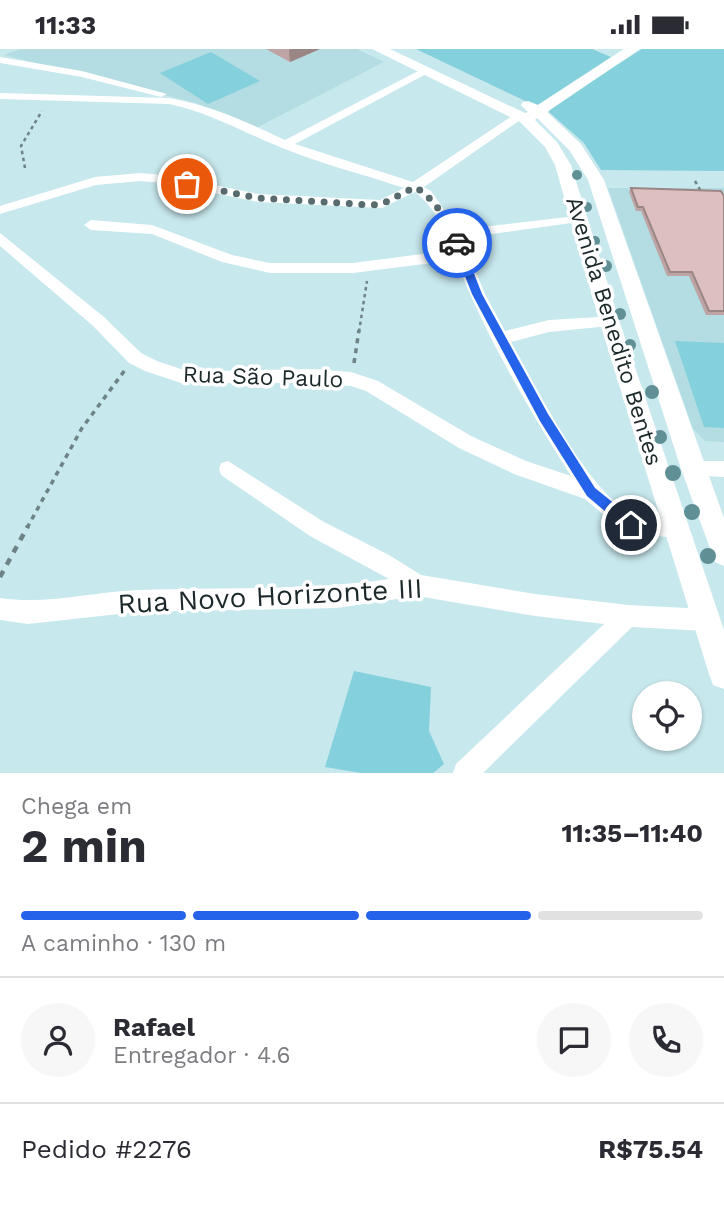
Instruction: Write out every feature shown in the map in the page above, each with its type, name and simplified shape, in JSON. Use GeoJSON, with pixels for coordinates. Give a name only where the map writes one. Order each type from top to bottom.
{"type":"FeatureCollection","features":[{"type":"Feature","properties":{"kind":"street","name":"Avenida Benedito Bentes"},"geometry":{"type":"LineString","coordinates":[[379,49],[527,115],[563,165],[675,529],[724,674]]}},
{"type":"Feature","properties":{"kind":"street","name":"Avenida Benedito Bentes"},"geometry":{"type":"LineString","coordinates":[[410,49],[567,136],[580,152],[596,180],[724,553]]}},
{"type":"Feature","properties":{"kind":"street"},"geometry":{"type":"LineString","coordinates":[[0,210],[95,181],[140,177],[258,198],[355,205],[382,204],[415,187],[634,49]]}},
{"type":"Feature","properties":{"kind":"street"},"geometry":{"type":"LineString","coordinates":[[0,60],[111,80],[191,105],[228,118],[285,145],[415,187],[426,194],[454,235],[477,294],[544,418],[591,492],[631,525],[675,529]]}},
{"type":"Feature","properties":{"kind":"street"},"geometry":{"type":"LineString","coordinates":[[285,145],[424,71]]}},
{"type":"Feature","properties":{"kind":"street"},"geometry":{"type":"LineString","coordinates":[[0,96],[169,101],[191,105]]}},
{"type":"Feature","properties":{"kind":"street"},"geometry":{"type":"LineString","coordinates":[[454,235],[579,218]]}},
{"type":"Feature","properties":{"kind":"street"},"geometry":{"type":"LineString","coordinates":[[91,225],[169,234],[245,264],[292,269],[370,265],[461,254]]}},
{"type":"Feature","properties":{"kind":"street","name":"Rua São Paulo"},"geometry":{"type":"LineString","coordinates":[[0,238],[98,321],[135,358],[181,376],[314,376],[351,379],[372,386],[465,442],[521,468],[591,492]]}},
{"type":"Feature","properties":{"kind":"street"},"geometry":{"type":"LineString","coordinates":[[501,338],[549,326],[609,320]]}},
{"type":"Feature","properties":{"kind":"street"},"geometry":{"type":"LineString","coordinates":[[228,469],[317,529],[382,562],[417,585]]}},
{"type":"Feature","properties":{"kind":"street"},"geometry":{"type":"LineString","coordinates":[[693,469],[724,469]]}},
{"type":"Feature","properties":{"kind":"street","name":"Rua Novo Horizonte III"},"geometry":{"type":"LineString","coordinates":[[0,609],[28,613],[137,601],[337,597],[417,585],[535,605],[628,616],[706,619]]}},
{"type":"Feature","properties":{"kind":"street"},"geometry":{"type":"LineString","coordinates":[[465,773],[628,616]]}},
{"type":"Feature","properties":{"kind":"path"},"geometry":{"type":"LineString","coordinates":[[25,169],[21,146],[50,97]]}},
{"type":"Feature","properties":{"kind":"path"},"geometry":{"type":"LineString","coordinates":[[695,181],[703,195]]}},
{"type":"Feature","properties":{"kind":"path"},"geometry":{"type":"LineString","coordinates":[[351,379],[370,265]]}},
{"type":"Feature","properties":{"kind":"path"},"geometry":{"type":"LineString","coordinates":[[0,577],[82,428],[135,358]]}},
{"type":"Feature","properties":{"kind":"shaded area"},"geometry":{"type":"Polygon","coordinates":[[[21,49],[357,49],[384,62],[256,128],[196,103],[4,55],[21,49]]]}},
{"type":"Feature","properties":{"kind":"shaded area"},"geometry":{"type":"Polygon","coordinates":[[[416,49],[592,49],[611,57],[536,106],[416,49]]]}},
{"type":"Feature","properties":{"kind":"shaded area"},"geometry":{"type":"Polygon","coordinates":[[[642,49],[724,49],[724,171],[601,170],[584,143],[549,112],[550,108],[642,49]]]}},
{"type":"Feature","properties":{"kind":"shaded area"},"geometry":{"type":"Polygon","coordinates":[[[211,52],[260,81],[208,104],[160,73],[211,52]]]}},
{"type":"Feature","properties":{"kind":"shaded area"},"geometry":{"type":"Polygon","coordinates":[[[608,188],[724,188],[724,442],[705,441],[693,429],[608,188]]]}},
{"type":"Feature","properties":{"kind":"shaded area"},"geometry":{"type":"Polygon","coordinates":[[[675,341],[724,343],[724,428],[704,427],[675,341]]]}},
{"type":"Feature","properties":{"kind":"shaded area"},"geometry":{"type":"Polygon","coordinates":[[[354,671],[431,687],[429,731],[444,764],[433,773],[361,773],[325,767],[354,671]]]}},
{"type":"Feature","properties":{"kind":"building"},"geometry":{"type":"Polygon","coordinates":[[[631,188],[721,191],[724,196],[724,311],[709,311],[692,272],[670,272],[643,207],[638,207],[631,188]]]}},
{"type":"Feature","properties":{"kind":"way so far"},"geometry":{"type":"LineString","coordinates":[[187,184],[258,198],[355,205],[382,204],[415,187],[426,194],[457,243]]}},
{"type":"Feature","properties":{"kind":"route"},"geometry":{"type":"LineString","coordinates":[[457,243],[477,294],[544,418],[591,492],[631,525]]}}]}
